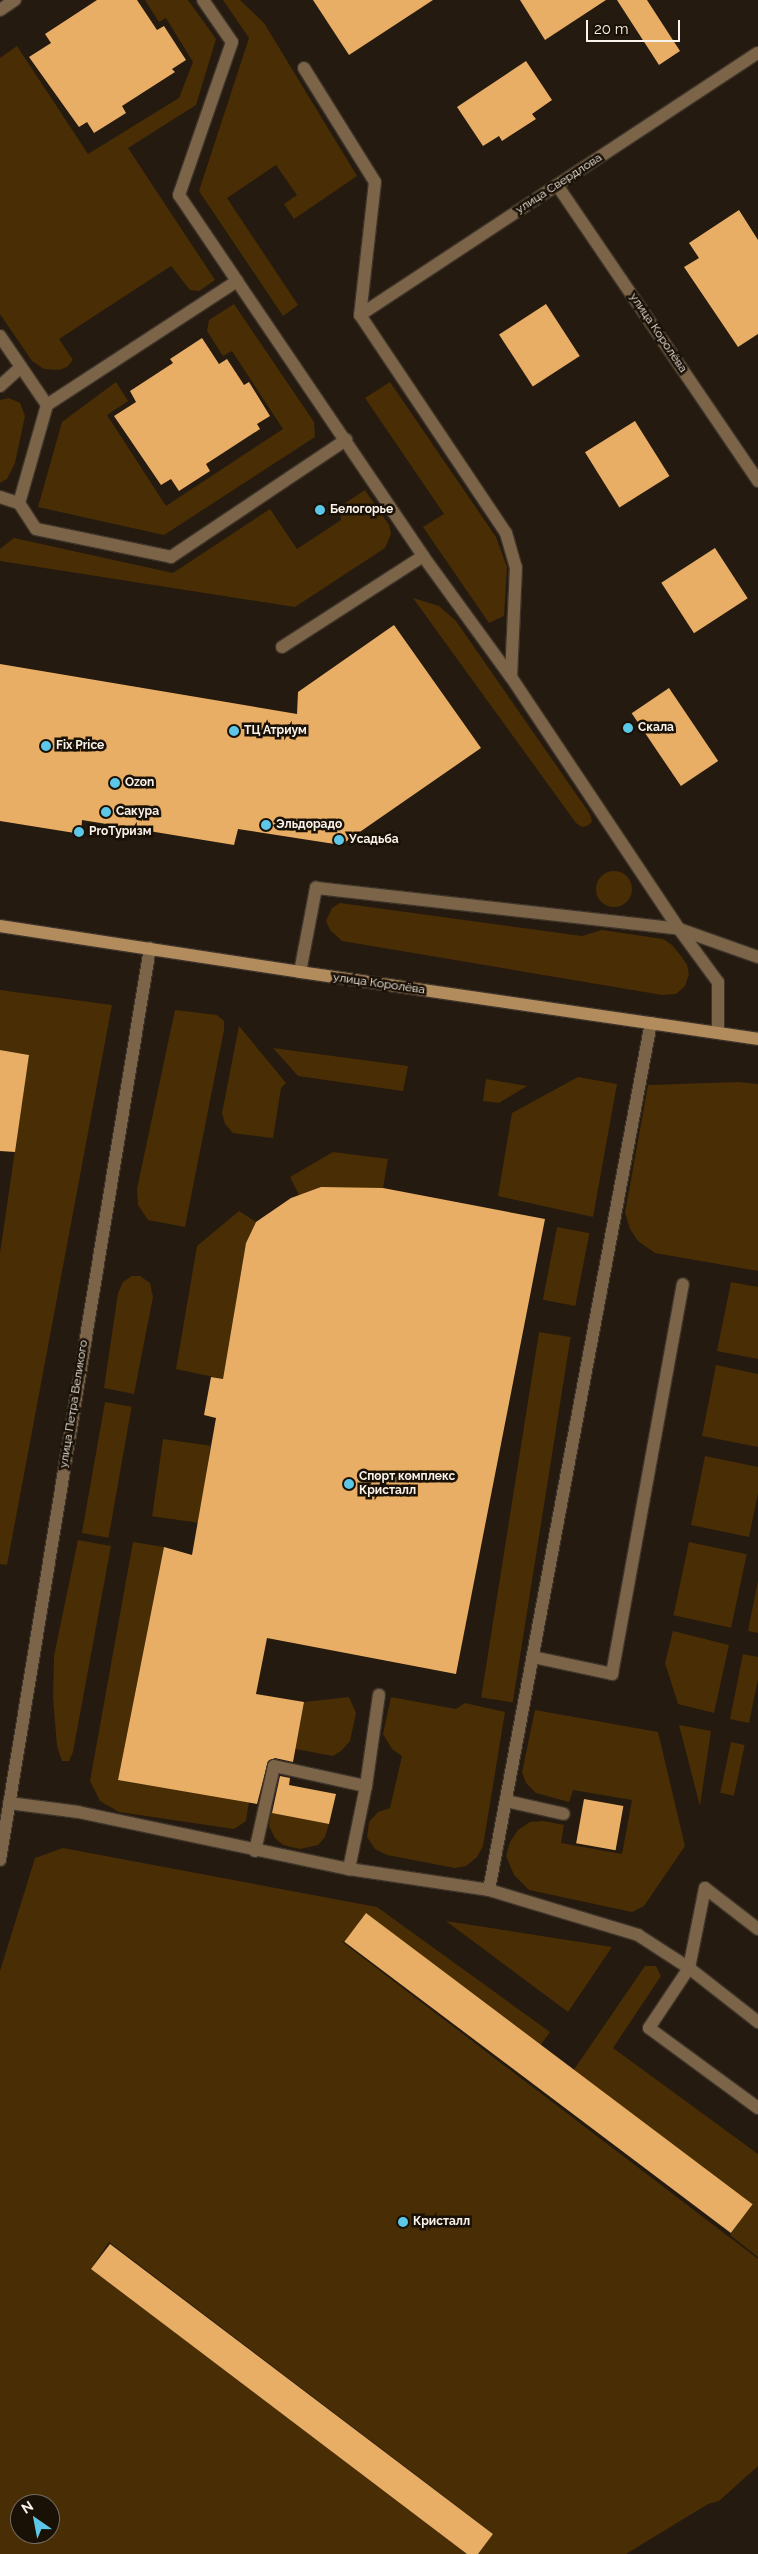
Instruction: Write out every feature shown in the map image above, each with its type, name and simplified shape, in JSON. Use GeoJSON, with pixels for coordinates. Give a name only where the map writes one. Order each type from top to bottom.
{"type":"FeatureCollection","features":[{"type":"Feature","properties":{"kind":"main road","name":"улица Королёва"},"geometry":{"type":"LineString","coordinates":[[0,926],[758,1039]]}},
{"type":"Feature","properties":{"kind":"street"},"geometry":{"type":"LineString","coordinates":[[0,10],[15,0]]}},
{"type":"Feature","properties":{"kind":"street"},"geometry":{"type":"LineString","coordinates":[[204,0],[232,42],[179,195],[424,556],[511,677],[679,929],[718,982],[718,1032]]}},
{"type":"Feature","properties":{"kind":"street","name":"улица Свердлова"},"geometry":{"type":"LineString","coordinates":[[360,315],[758,53]]}},
{"type":"Feature","properties":{"kind":"street"},"geometry":{"type":"LineString","coordinates":[[304,68],[375,182],[360,315],[506,533],[516,568],[511,677]]}},
{"type":"Feature","properties":{"kind":"street","name":"улица Королёва"},"geometry":{"type":"LineString","coordinates":[[557,185],[758,481]]}},
{"type":"Feature","properties":{"kind":"street"},"geometry":{"type":"LineString","coordinates":[[19,503],[47,405],[237,281]]}},
{"type":"Feature","properties":{"kind":"street"},"geometry":{"type":"LineString","coordinates":[[0,336],[47,405]]}},
{"type":"Feature","properties":{"kind":"street"},"geometry":{"type":"LineString","coordinates":[[0,386],[21,368]]}},
{"type":"Feature","properties":{"kind":"street"},"geometry":{"type":"LineString","coordinates":[[0,497],[19,503],[36,528],[171,557],[346,440]]}},
{"type":"Feature","properties":{"kind":"street"},"geometry":{"type":"LineString","coordinates":[[282,648],[424,556]]}},
{"type":"Feature","properties":{"kind":"street"},"geometry":{"type":"LineString","coordinates":[[300,972],[316,888],[679,929],[758,957]]}},
{"type":"Feature","properties":{"kind":"street","name":"улица Петра Великого"},"geometry":{"type":"LineString","coordinates":[[0,1860],[150,948]]}},
{"type":"Feature","properties":{"kind":"street"},"geometry":{"type":"LineString","coordinates":[[489,1890],[651,1023]]}},
{"type":"Feature","properties":{"kind":"street"},"geometry":{"type":"LineString","coordinates":[[533,1657],[612,1674],[683,1284]]}},
{"type":"Feature","properties":{"kind":"street"},"geometry":{"type":"LineString","coordinates":[[349,1870],[366,1786],[379,1695]]}},
{"type":"Feature","properties":{"kind":"street"},"geometry":{"type":"LineString","coordinates":[[255,1851],[274,1766],[366,1786]]}},
{"type":"Feature","properties":{"kind":"street"},"geometry":{"type":"LineString","coordinates":[[506,1801],[564,1814]]}},
{"type":"Feature","properties":{"kind":"street"},"geometry":{"type":"LineString","coordinates":[[9,1802],[78,1812],[349,1870],[489,1890],[638,1935],[689,1968],[758,2022]]}},
{"type":"Feature","properties":{"kind":"street"},"geometry":{"type":"LineString","coordinates":[[758,1929],[705,1888],[689,1968],[649,2028],[758,2108]]}},
{"type":"Feature","properties":{"kind":"shaded area"},"geometry":{"type":"Polygon","coordinates":[[[145,0],[188,0],[216,39],[196,105],[128,148],[215,280],[199,291],[190,290],[171,266],[59,339],[73,360],[67,367],[59,370],[44,369],[32,361],[0,314],[0,58],[17,46],[88,154],[179,98],[193,62],[166,18],[159,22],[145,0]]]}},
{"type":"Feature","properties":{"kind":"shaded area"},"geometry":{"type":"Polygon","coordinates":[[[223,0],[240,0],[264,23],[357,176],[294,219],[284,204],[297,195],[276,165],[227,198],[298,305],[283,316],[199,191],[249,38],[223,0]]]}},
{"type":"Feature","properties":{"kind":"shaded area"},"geometry":{"type":"Polygon","coordinates":[[[234,304],[314,422],[315,437],[164,535],[38,507],[62,422],[116,382],[128,401],[107,415],[166,506],[283,429],[232,351],[223,356],[207,331],[209,320],[234,304]]]}},
{"type":"Feature","properties":{"kind":"shaded area"},"geometry":{"type":"Polygon","coordinates":[[[390,382],[496,537],[507,567],[504,616],[489,623],[423,527],[444,514],[365,398],[390,382]]]}},
{"type":"Feature","properties":{"kind":"shaded area"},"geometry":{"type":"Polygon","coordinates":[[[9,398],[20,403],[25,416],[15,463],[7,479],[0,483],[0,400],[9,398]]]}},
{"type":"Feature","properties":{"kind":"shaded area"},"geometry":{"type":"Polygon","coordinates":[[[365,490],[389,525],[391,534],[385,548],[295,607],[0,561],[0,549],[14,538],[173,573],[270,509],[297,549],[341,520],[341,506],[365,490]]]}},
{"type":"Feature","properties":{"kind":"shaded area"},"geometry":{"type":"Polygon","coordinates":[[[413,598],[439,606],[456,621],[590,814],[592,822],[587,826],[582,827],[576,823],[413,598]]]}},
{"type":"Feature","properties":{"kind":"shaded area"},"geometry":{"type":"Polygon","coordinates":[[[614,871],[621,872],[627,876],[631,882],[631,896],[627,902],[621,906],[614,907],[607,906],[601,902],[597,896],[596,889],[597,882],[601,876],[607,872],[614,871]]]}},
{"type":"Feature","properties":{"kind":"shaded area"},"geometry":{"type":"Polygon","coordinates":[[[340,903],[582,936],[602,930],[663,939],[672,945],[681,956],[687,965],[689,974],[685,986],[676,994],[662,995],[342,941],[330,930],[326,921],[332,908],[340,903]]]}},
{"type":"Feature","properties":{"kind":"shaded area"},"geometry":{"type":"Polygon","coordinates":[[[0,990],[112,1005],[7,1565],[0,1564],[0,1253],[29,1055],[0,1050],[0,990]]]}},
{"type":"Feature","properties":{"kind":"shaded area"},"geometry":{"type":"Polygon","coordinates":[[[175,1010],[217,1015],[224,1021],[224,1030],[185,1227],[148,1220],[138,1205],[137,1189],[175,1010]]]}},
{"type":"Feature","properties":{"kind":"shaded area"},"geometry":{"type":"Polygon","coordinates":[[[239,1026],[286,1083],[281,1088],[273,1138],[233,1133],[225,1124],[222,1113],[239,1026]]]}},
{"type":"Feature","properties":{"kind":"shaded area"},"geometry":{"type":"Polygon","coordinates":[[[273,1048],[408,1066],[403,1091],[298,1076],[273,1048]]]}},
{"type":"Feature","properties":{"kind":"shaded area"},"geometry":{"type":"Polygon","coordinates":[[[578,1077],[617,1084],[593,1217],[498,1196],[512,1113],[578,1077]]]}},
{"type":"Feature","properties":{"kind":"shaded area"},"geometry":{"type":"Polygon","coordinates":[[[486,1079],[527,1086],[499,1103],[483,1101],[486,1079]]]}},
{"type":"Feature","properties":{"kind":"shaded area"},"geometry":{"type":"Polygon","coordinates":[[[739,1082],[758,1084],[758,1271],[655,1253],[638,1241],[630,1229],[625,1213],[648,1085],[739,1082]]]}},
{"type":"Feature","properties":{"kind":"shaded area"},"geometry":{"type":"Polygon","coordinates":[[[333,1152],[388,1159],[383,1188],[299,1195],[290,1177],[333,1152]]]}},
{"type":"Feature","properties":{"kind":"shaded area"},"geometry":{"type":"Polygon","coordinates":[[[239,1211],[256,1222],[246,1243],[223,1379],[176,1369],[197,1246],[239,1211]]]}},
{"type":"Feature","properties":{"kind":"shaded area"},"geometry":{"type":"Polygon","coordinates":[[[557,1227],[589,1233],[575,1306],[543,1300],[557,1227]]]}},
{"type":"Feature","properties":{"kind":"shaded area"},"geometry":{"type":"Polygon","coordinates":[[[132,1276],[140,1276],[150,1283],[153,1297],[134,1394],[104,1388],[118,1293],[123,1282],[132,1276]]]}},
{"type":"Feature","properties":{"kind":"shaded area"},"geometry":{"type":"Polygon","coordinates":[[[731,1282],[758,1287],[758,1359],[717,1351],[731,1282]]]}},
{"type":"Feature","properties":{"kind":"shaded area"},"geometry":{"type":"Polygon","coordinates":[[[539,1332],[571,1337],[513,1702],[481,1697],[539,1332]]]}},
{"type":"Feature","properties":{"kind":"shaded area"},"geometry":{"type":"Polygon","coordinates":[[[716,1365],[758,1374],[758,1447],[702,1436],[716,1365]]]}},
{"type":"Feature","properties":{"kind":"shaded area"},"geometry":{"type":"Polygon","coordinates":[[[105,1402],[132,1407],[108,1538],[82,1533],[105,1402]]]}},
{"type":"Feature","properties":{"kind":"shaded area"},"geometry":{"type":"Polygon","coordinates":[[[163,1439],[211,1446],[200,1523],[152,1516],[163,1439]]]}},
{"type":"Feature","properties":{"kind":"shaded area"},"geometry":{"type":"Polygon","coordinates":[[[705,1456],[758,1467],[758,1493],[749,1537],[691,1525],[705,1456]]]}},
{"type":"Feature","properties":{"kind":"shaded area"},"geometry":{"type":"Polygon","coordinates":[[[78,1540],[111,1546],[73,1752],[69,1761],[62,1761],[57,1746],[53,1698],[54,1656],[78,1540]]]}},
{"type":"Feature","properties":{"kind":"shaded area"},"geometry":{"type":"Polygon","coordinates":[[[133,1542],[164,1547],[118,1780],[249,1801],[246,1821],[234,1829],[119,1812],[100,1801],[90,1781],[133,1542]]]}},
{"type":"Feature","properties":{"kind":"shaded area"},"geometry":{"type":"Polygon","coordinates":[[[689,1542],[747,1554],[731,1628],[673,1615],[689,1542]]]}},
{"type":"Feature","properties":{"kind":"shaded area"},"geometry":{"type":"Polygon","coordinates":[[[758,1580],[758,1633],[748,1631],[758,1580]]]}},
{"type":"Feature","properties":{"kind":"shaded area"},"geometry":{"type":"Polygon","coordinates":[[[673,1631],[729,1645],[714,1713],[678,1704],[665,1663],[673,1631]]]}},
{"type":"Feature","properties":{"kind":"shaded area"},"geometry":{"type":"Polygon","coordinates":[[[743,1654],[758,1657],[758,1679],[749,1723],[730,1719],[743,1654]]]}},
{"type":"Feature","properties":{"kind":"shaded area"},"geometry":{"type":"Polygon","coordinates":[[[349,1697],[356,1713],[350,1741],[341,1751],[333,1756],[269,1744],[295,1748],[304,1702],[349,1697]]]}},
{"type":"Feature","properties":{"kind":"shaded area"},"geometry":{"type":"Polygon","coordinates":[[[391,1697],[456,1709],[465,1703],[505,1712],[483,1846],[477,1857],[466,1866],[455,1868],[387,1855],[375,1849],[367,1837],[369,1822],[378,1812],[390,1808],[402,1756],[392,1749],[383,1734],[391,1697]]]}},
{"type":"Feature","properties":{"kind":"shaded area"},"geometry":{"type":"Polygon","coordinates":[[[535,1710],[658,1732],[685,1846],[644,1906],[632,1912],[529,1890],[514,1875],[506,1856],[510,1842],[518,1830],[530,1822],[544,1821],[564,1825],[561,1843],[622,1854],[632,1800],[573,1790],[569,1802],[536,1793],[526,1783],[522,1772],[535,1710]]]}},
{"type":"Feature","properties":{"kind":"shaded area"},"geometry":{"type":"Polygon","coordinates":[[[679,1725],[711,1731],[700,1806],[679,1725]]]}},
{"type":"Feature","properties":{"kind":"shaded area"},"geometry":{"type":"Polygon","coordinates":[[[731,1742],[745,1745],[734,1796],[720,1793],[731,1742]]]}},
{"type":"Feature","properties":{"kind":"shaded area"},"geometry":{"type":"Polygon","coordinates":[[[271,1812],[329,1824],[325,1837],[318,1845],[300,1849],[283,1845],[275,1838],[269,1826],[271,1812]]]}},
{"type":"Feature","properties":{"kind":"shaded area","name":"Кристалл"},"geometry":{"type":"Polygon","coordinates":[[[63,1848],[377,1907],[550,2032],[540,2046],[366,1913],[344,1942],[341,1941],[758,2259],[758,2466],[719,2501],[708,2504],[626,2554],[478,2554],[493,2534],[495,2535],[109,2242],[91,2269],[467,2554],[0,2554],[0,1971],[35,1858],[63,1848]]]}},
{"type":"Feature","properties":{"kind":"shaded area"},"geometry":{"type":"Polygon","coordinates":[[[446,1921],[612,1947],[568,2012],[446,1921]]]}},
{"type":"Feature","properties":{"kind":"shaded area"},"geometry":{"type":"Polygon","coordinates":[[[645,1966],[656,1966],[661,1976],[613,2048],[758,2154],[758,2257],[730,2235],[751,2205],[573,2071],[645,1966]]]}},
{"type":"Feature","properties":{"kind":"building"},"geometry":{"type":"Polygon","coordinates":[[[97,0],[137,0],[157,30],[164,26],[186,60],[172,69],[175,72],[122,106],[126,113],[94,133],[87,122],[79,127],[29,57],[51,43],[45,34],[97,0]]]}},
{"type":"Feature","properties":{"kind":"building"},"geometry":{"type":"Polygon","coordinates":[[[313,0],[433,0],[349,55],[313,0]]]}},
{"type":"Feature","properties":{"kind":"building"},"geometry":{"type":"Polygon","coordinates":[[[520,0],[606,0],[545,40],[520,0]]]}},
{"type":"Feature","properties":{"kind":"building"},"geometry":{"type":"Polygon","coordinates":[[[617,0],[647,0],[680,51],[659,65],[617,0]]]}},
{"type":"Feature","properties":{"kind":"building"},"geometry":{"type":"Polygon","coordinates":[[[526,61],[552,100],[532,114],[536,119],[502,141],[499,136],[483,146],[457,107],[526,61]]]}},
{"type":"Feature","properties":{"kind":"building"},"geometry":{"type":"Polygon","coordinates":[[[739,210],[758,240],[758,334],[738,347],[684,267],[699,258],[689,243],[739,210]]]}},
{"type":"Feature","properties":{"kind":"building"},"geometry":{"type":"Polygon","coordinates":[[[546,304],[580,356],[533,386],[499,334],[546,304]]]}},
{"type":"Feature","properties":{"kind":"building"},"geometry":{"type":"Polygon","coordinates":[[[202,338],[219,364],[227,359],[244,385],[249,382],[270,416],[257,424],[260,429],[206,464],[210,471],[179,491],[171,479],[161,485],[114,416],[136,402],[130,391],[173,363],[170,359],[202,338]]]}},
{"type":"Feature","properties":{"kind":"building"},"geometry":{"type":"Polygon","coordinates":[[[635,421],[669,476],[619,507],[585,452],[635,421]]]}},
{"type":"Feature","properties":{"kind":"building"},"geometry":{"type":"Polygon","coordinates":[[[715,548],[748,598],[694,633],[661,583],[715,548]]]}},
{"type":"Feature","properties":{"kind":"building","name":"ТЦ Атриум"},"geometry":{"type":"Polygon","coordinates":[[[394,625],[481,748],[341,845],[238,829],[234,845],[82,820],[81,834],[0,821],[0,664],[297,714],[298,692],[394,625]]]}},
{"type":"Feature","properties":{"kind":"building"},"geometry":{"type":"Polygon","coordinates":[[[669,688],[718,761],[681,786],[632,713],[669,688]]]}},
{"type":"Feature","properties":{"kind":"building"},"geometry":{"type":"Polygon","coordinates":[[[0,1050],[29,1055],[15,1152],[0,1151],[0,1050]]]}},
{"type":"Feature","properties":{"kind":"building","name":"Спорт комплекс Кристалл"},"geometry":{"type":"Polygon","coordinates":[[[321,1187],[383,1188],[545,1219],[456,1674],[267,1638],[256,1694],[304,1702],[293,1762],[275,1758],[268,1761],[257,1804],[118,1780],[164,1547],[192,1555],[216,1418],[204,1415],[211,1377],[223,1379],[246,1243],[256,1222],[291,1198],[321,1187]]]}},
{"type":"Feature","properties":{"kind":"building"},"geometry":{"type":"Polygon","coordinates":[[[280,1776],[290,1778],[289,1785],[336,1794],[329,1824],[272,1813],[280,1776]]]}},
{"type":"Feature","properties":{"kind":"building"},"geometry":{"type":"Polygon","coordinates":[[[584,1799],[623,1806],[616,1850],[576,1843],[584,1799]]]}},
{"type":"Feature","properties":{"kind":"building"},"geometry":{"type":"Polygon","coordinates":[[[366,1913],[753,2204],[731,2233],[344,1942],[366,1913]]]}},
{"type":"Feature","properties":{"kind":"building"},"geometry":{"type":"Polygon","coordinates":[[[110,2244],[493,2534],[478,2554],[467,2554],[91,2269],[110,2244]]]}},
{"type":"Feature","properties":{"kind":"place","name":"Белогорье"},"geometry":{"type":"Point","coordinates":[320,510]}},
{"type":"Feature","properties":{"kind":"place","name":"Скала"},"geometry":{"type":"Point","coordinates":[628,728]}},
{"type":"Feature","properties":{"kind":"place","name":"ТЦ Атриум"},"geometry":{"type":"Point","coordinates":[234,731]}},
{"type":"Feature","properties":{"kind":"place","name":"Fix Price"},"geometry":{"type":"Point","coordinates":[46,746]}},
{"type":"Feature","properties":{"kind":"place","name":"Ozon"},"geometry":{"type":"Point","coordinates":[115,783]}},
{"type":"Feature","properties":{"kind":"place","name":"Сакура"},"geometry":{"type":"Point","coordinates":[106,812]}},
{"type":"Feature","properties":{"kind":"place","name":"Эльдорадо"},"geometry":{"type":"Point","coordinates":[266,825]}},
{"type":"Feature","properties":{"kind":"place","name":"ProТуризм"},"geometry":{"type":"Point","coordinates":[79,832]}},
{"type":"Feature","properties":{"kind":"place","name":"Усадьба"},"geometry":{"type":"Point","coordinates":[339,840]}},
{"type":"Feature","properties":{"kind":"place","name":"Спорт комплекс Кристалл"},"geometry":{"type":"Point","coordinates":[349,1484]}},
{"type":"Feature","properties":{"kind":"place","name":"Кристалл"},"geometry":{"type":"Point","coordinates":[403,2222]}}]}
